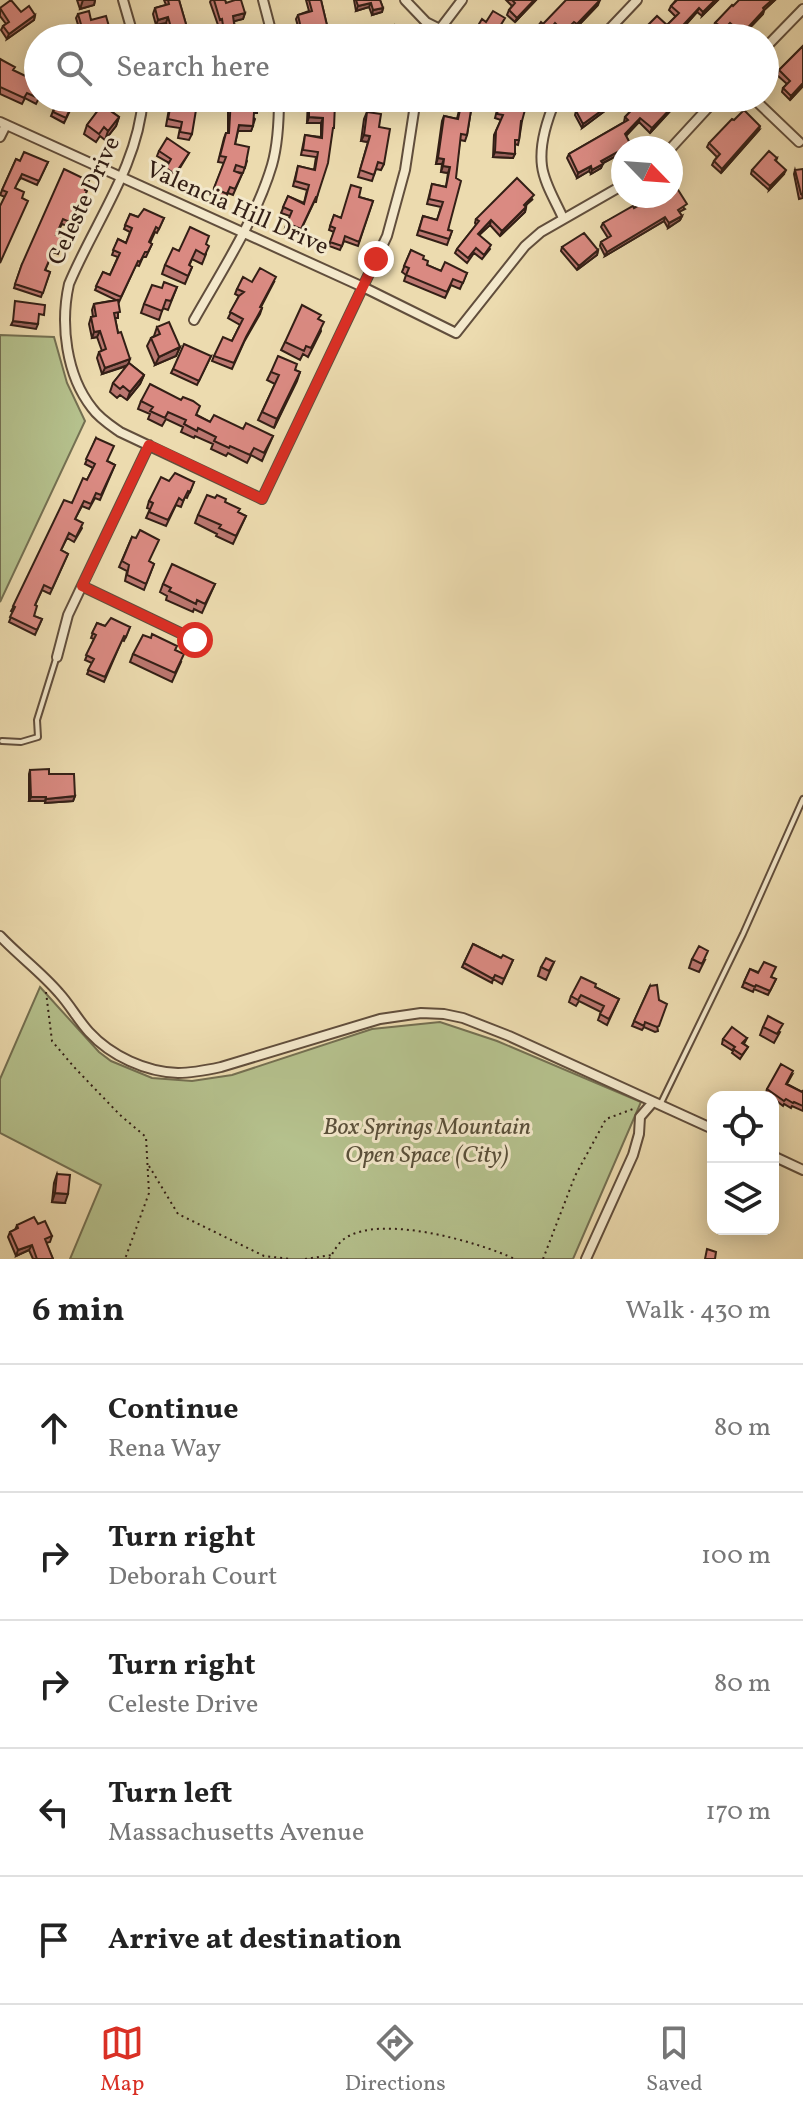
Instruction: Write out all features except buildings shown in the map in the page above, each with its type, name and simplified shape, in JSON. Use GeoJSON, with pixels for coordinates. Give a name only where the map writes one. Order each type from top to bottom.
{"type":"FeatureCollection","features":[{"type":"Feature","properties":{"kind":"street"},"geometry":{"type":"LineString","coordinates":[[123,0],[130,24]]}},
{"type":"Feature","properties":{"kind":"street"},"geometry":{"type":"LineString","coordinates":[[263,0],[269,24]]}},
{"type":"Feature","properties":{"kind":"street"},"geometry":{"type":"LineString","coordinates":[[405,0],[428,24]]}},
{"type":"Feature","properties":{"kind":"street"},"geometry":{"type":"LineString","coordinates":[[445,24],[462,0]]}},
{"type":"Feature","properties":{"kind":"street"},"geometry":{"type":"LineString","coordinates":[[614,24],[637,0]]}},
{"type":"Feature","properties":{"kind":"street"},"geometry":{"type":"LineString","coordinates":[[779,34],[803,9]]}},
{"type":"Feature","properties":{"kind":"street","name":"Celeste Drive"},"geometry":{"type":"LineString","coordinates":[[142,112],[137,138],[69,284],[65,300],[65,329],[74,374],[82,394],[106,422],[120,432],[262,499],[363,287]]}},
{"type":"Feature","properties":{"kind":"street"},"geometry":{"type":"LineString","coordinates":[[194,320],[242,233],[271,166],[278,112]]}},
{"type":"Feature","properties":{"kind":"street"},"geometry":{"type":"LineString","coordinates":[[363,287],[395,211],[414,112]]}},
{"type":"Feature","properties":{"kind":"street"},"geometry":{"type":"LineString","coordinates":[[551,112],[544,135],[542,166],[563,218],[611,192]]}},
{"type":"Feature","properties":{"kind":"street"},"geometry":{"type":"LineString","coordinates":[[682,136],[704,112]]}},
{"type":"Feature","properties":{"kind":"street"},"geometry":{"type":"LineString","coordinates":[[768,112],[799,142]]}},
{"type":"Feature","properties":{"kind":"street"},"geometry":{"type":"LineString","coordinates":[[0,137],[3,123]]}},
{"type":"Feature","properties":{"kind":"street","name":"Valencia Hill Drive"},"geometry":{"type":"LineString","coordinates":[[3,123],[363,287],[456,333],[525,246],[563,218]]}},
{"type":"Feature","properties":{"kind":"street"},"geometry":{"type":"LineString","coordinates":[[57,657],[68,615],[149,445]]}},
{"type":"Feature","properties":{"kind":"street"},"geometry":{"type":"LineString","coordinates":[[82,586],[195,640]]}},
{"type":"Feature","properties":{"kind":"street"},"geometry":{"type":"LineString","coordinates":[[0,936],[58,991],[90,1033],[122,1058],[159,1070],[178,1073],[221,1067],[380,1019],[421,1013],[444,1014],[509,1036],[707,1126]]}},
{"type":"Feature","properties":{"kind":"street"},"geometry":{"type":"LineString","coordinates":[[586,1259],[633,1155],[640,1117],[656,1103]]}},
{"type":"Feature","properties":{"kind":"street"},"geometry":{"type":"LineString","coordinates":[[779,1159],[803,1170]]}},
{"type":"Feature","properties":{"kind":"lane"},"geometry":{"type":"LineString","coordinates":[[2,741],[21,742],[38,737],[37,720],[57,657]]}},
{"type":"Feature","properties":{"kind":"lane"},"geometry":{"type":"LineString","coordinates":[[656,1103],[743,934],[803,799]]}},
{"type":"Feature","properties":{"kind":"path"},"geometry":{"type":"LineString","coordinates":[[43,977],[52,1041],[120,1115],[146,1137],[149,1193],[125,1259]]}},
{"type":"Feature","properties":{"kind":"path"},"geometry":{"type":"LineString","coordinates":[[543,1259],[575,1176],[606,1119],[632,1109],[646,1110]]}},
{"type":"Feature","properties":{"kind":"path"},"geometry":{"type":"LineString","coordinates":[[148,1165],[178,1214],[264,1256],[291,1259]]}},
{"type":"Feature","properties":{"kind":"path"},"geometry":{"type":"LineString","coordinates":[[329,1259],[344,1239],[369,1229],[401,1228],[455,1239],[515,1259]]}},
{"type":"Feature","properties":{"kind":"path"},"geometry":{"type":"LineString","coordinates":[[305,1259],[332,1255]]}},
{"type":"Feature","properties":{"kind":"green space"},"geometry":{"type":"Polygon","coordinates":[[[0,335],[54,337],[67,383],[85,421],[0,602],[0,335]]]}},
{"type":"Feature","properties":{"kind":"green space","name":"Box Springs Mountain Open Space (City)"},"geometry":{"type":"Polygon","coordinates":[[[40,987],[99,1052],[111,1061],[152,1078],[192,1081],[232,1075],[372,1029],[440,1022],[497,1041],[641,1102],[573,1259],[70,1259],[101,1185],[0,1133],[0,1079],[40,987]]]}},
{"type":"Feature","properties":{"kind":"route"},"geometry":{"type":"LineString","coordinates":[[195,640],[82,586],[149,445],[262,499],[376,259]]}}]}
